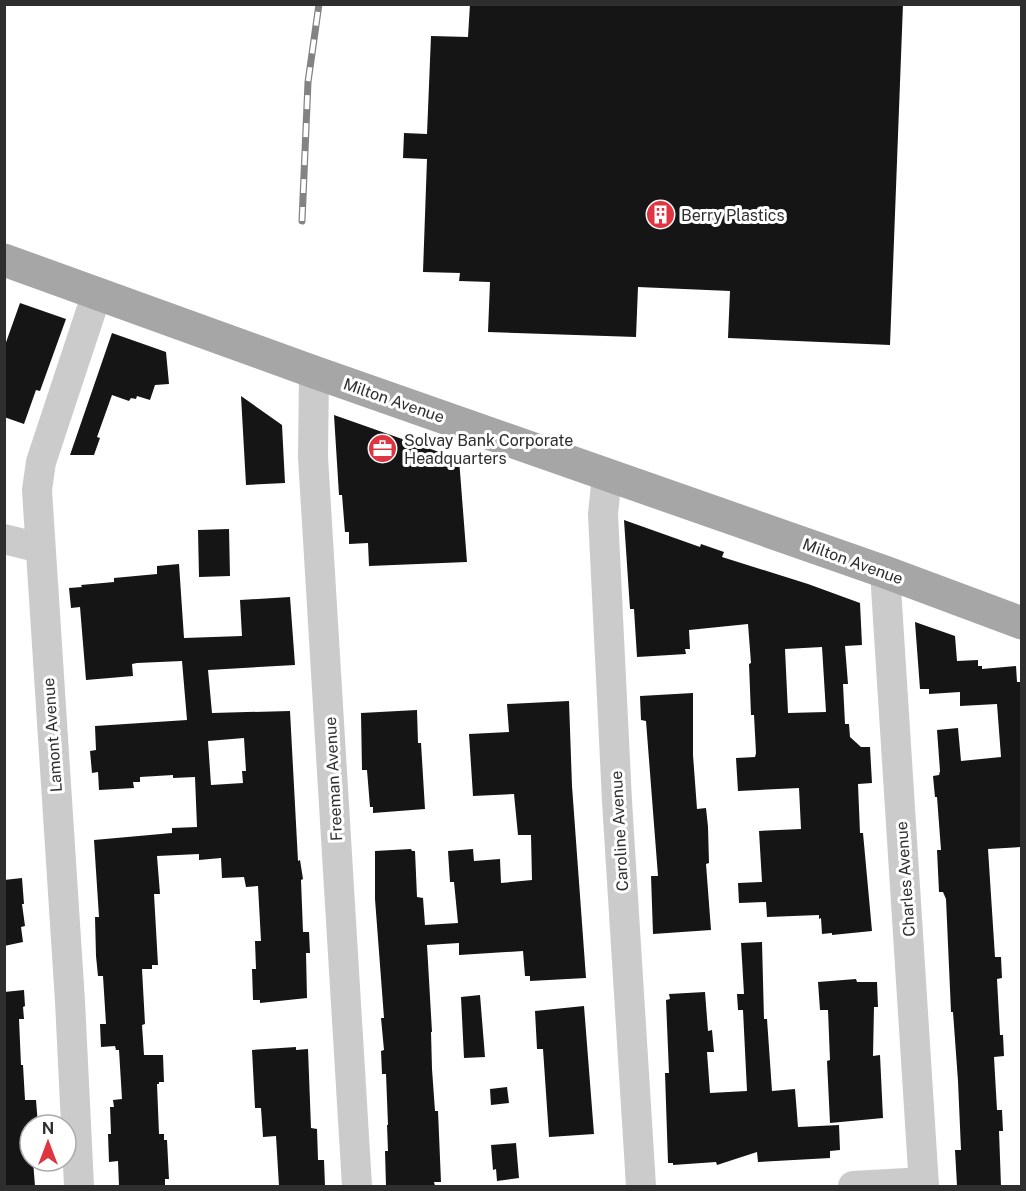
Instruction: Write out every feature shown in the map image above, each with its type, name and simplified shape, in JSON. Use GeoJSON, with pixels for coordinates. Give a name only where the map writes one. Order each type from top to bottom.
{"type":"FeatureCollection","features":[{"type":"Feature","properties":{"kind":"main road","name":"Milton Avenue"},"geometry":{"type":"LineString","coordinates":[[4,260],[314,372],[885,572],[1022,623]]}},
{"type":"Feature","properties":{"kind":"street","name":"Lamont Avenue"},"geometry":{"type":"LineString","coordinates":[[79,1186],[70,1001],[37,489],[41,462],[97,293]]}},
{"type":"Feature","properties":{"kind":"street","name":"Freeman Avenue"},"geometry":{"type":"LineString","coordinates":[[314,372],[313,457],[357,1186]]}},
{"type":"Feature","properties":{"kind":"street","name":"Caroline Avenue"},"geometry":{"type":"LineString","coordinates":[[607,475],[603,514],[617,801],[641,1186]]}},
{"type":"Feature","properties":{"kind":"street"},"geometry":{"type":"LineString","coordinates":[[4,539],[40,548]]}},
{"type":"Feature","properties":{"kind":"street","name":"Charles Avenue"},"geometry":{"type":"LineString","coordinates":[[885,572],[924,1184]]}},
{"type":"Feature","properties":{"kind":"street"},"geometry":{"type":"LineString","coordinates":[[854,1186],[924,1184]]}},
{"type":"Feature","properties":{"kind":"building","name":"Berry Plastics"},"geometry":{"type":"Polygon","coordinates":[[[470,4],[903,4],[890,345],[728,338],[730,291],[638,287],[636,337],[488,332],[490,282],[459,281],[460,273],[423,272],[427,159],[403,158],[404,133],[427,134],[431,36],[468,37],[470,4]]]}},
{"type":"Feature","properties":{"kind":"building"},"geometry":{"type":"Polygon","coordinates":[[[20,303],[66,319],[40,391],[36,390],[24,424],[4,417],[4,348],[20,303]]]}},
{"type":"Feature","properties":{"kind":"building"},"geometry":{"type":"Polygon","coordinates":[[[112,333],[166,352],[169,384],[155,385],[150,400],[137,396],[136,399],[131,398],[129,401],[112,395],[97,437],[100,438],[94,455],[70,455],[112,333]]]}},
{"type":"Feature","properties":{"kind":"building"},"geometry":{"type":"Polygon","coordinates":[[[241,396],[282,425],[285,483],[246,485],[241,396]]]}},
{"type":"Feature","properties":{"kind":"building"},"geometry":{"type":"Polygon","coordinates":[[[334,415],[459,459],[467,562],[369,566],[368,543],[349,544],[349,532],[345,532],[342,495],[339,495],[334,415]]]}},
{"type":"Feature","properties":{"kind":"building"},"geometry":{"type":"Polygon","coordinates":[[[624,520],[700,547],[701,544],[724,552],[722,557],[860,603],[862,645],[845,646],[848,684],[843,684],[845,724],[849,724],[850,737],[861,747],[870,747],[872,783],[858,784],[860,833],[863,833],[872,931],[822,934],[819,915],[767,917],[766,902],[739,903],[738,883],[762,882],[759,831],[801,829],[799,788],[738,791],[736,758],[755,757],[756,753],[754,715],[751,715],[748,624],[689,630],[690,649],[685,649],[686,654],[637,657],[634,609],[630,609],[624,520]],[[822,647],[785,649],[788,713],[826,712],[822,647]]]}},
{"type":"Feature","properties":{"kind":"building"},"geometry":{"type":"Polygon","coordinates":[[[229,529],[230,576],[199,577],[198,530],[229,529]]]}},
{"type":"Feature","properties":{"kind":"building"},"geometry":{"type":"Polygon","coordinates":[[[179,564],[184,638],[242,636],[240,600],[290,597],[295,665],[208,670],[212,713],[290,711],[298,861],[300,860],[303,879],[301,880],[303,932],[309,932],[310,953],[306,953],[307,998],[260,1003],[260,1000],[253,1000],[252,969],[256,969],[255,941],[261,941],[258,886],[246,887],[244,877],[222,878],[221,858],[199,860],[199,854],[157,856],[160,894],[154,894],[158,965],[152,965],[152,969],[142,969],[145,1024],[142,1025],[144,1055],[163,1055],[164,1082],[157,1084],[159,1134],[164,1134],[164,1140],[167,1140],[169,1179],[165,1179],[165,1186],[119,1186],[118,1161],[109,1162],[108,1134],[111,1134],[110,1107],[114,1107],[113,1100],[122,1099],[119,1050],[116,1050],[115,1046],[101,1047],[100,1024],[106,1024],[103,976],[98,976],[96,956],[95,917],[99,917],[94,840],[172,833],[172,828],[197,827],[195,777],[173,778],[173,775],[140,777],[140,782],[133,782],[134,788],[99,790],[98,772],[92,773],[90,751],[96,750],[95,726],[187,720],[182,661],[137,663],[132,664],[133,676],[86,680],[80,607],[71,608],[69,588],[114,582],[114,578],[157,574],[157,566],[179,564]],[[244,738],[208,741],[211,785],[243,783],[242,771],[246,771],[244,738]]]}},
{"type":"Feature","properties":{"kind":"building"},"geometry":{"type":"Polygon","coordinates":[[[915,622],[955,636],[957,661],[978,660],[978,666],[982,666],[982,669],[1016,666],[1017,682],[1022,682],[1022,847],[988,849],[995,957],[1001,957],[1002,978],[997,979],[1000,1035],[1003,1035],[1004,1056],[994,1057],[997,1110],[1002,1110],[1003,1131],[999,1131],[1001,1186],[957,1186],[955,1150],[961,1150],[958,1081],[953,1012],[951,1012],[946,899],[943,892],[939,892],[937,850],[941,850],[933,776],[939,775],[940,771],[937,730],[958,728],[961,761],[1001,757],[997,704],[960,706],[960,692],[929,694],[929,689],[920,689],[915,622]]]}},
{"type":"Feature","properties":{"kind":"building"},"geometry":{"type":"Polygon","coordinates":[[[693,693],[693,755],[697,809],[706,808],[708,827],[709,863],[706,864],[711,930],[653,934],[651,876],[658,876],[646,721],[641,720],[640,696],[693,693]]]}},
{"type":"Feature","properties":{"kind":"building"},"geometry":{"type":"Polygon","coordinates":[[[569,701],[572,786],[586,978],[530,981],[530,976],[525,976],[523,951],[459,955],[459,943],[427,945],[432,1069],[435,1111],[438,1111],[441,1182],[434,1182],[435,1186],[386,1186],[385,1151],[388,1151],[388,1125],[386,1074],[382,1074],[381,1051],[384,1050],[381,1018],[384,1018],[375,899],[375,851],[411,849],[415,851],[417,897],[423,898],[425,925],[458,923],[454,882],[450,882],[448,851],[473,849],[474,861],[500,859],[501,883],[532,880],[531,835],[518,835],[514,794],[473,796],[469,734],[509,732],[507,704],[569,701]]]}},
{"type":"Feature","properties":{"kind":"building"},"geometry":{"type":"Polygon","coordinates":[[[417,710],[425,809],[373,813],[373,807],[370,807],[367,770],[362,770],[361,713],[417,710]]]}},
{"type":"Feature","properties":{"kind":"building"},"geometry":{"type":"Polygon","coordinates":[[[22,878],[25,926],[21,927],[23,942],[4,946],[4,880],[22,878]]]}},
{"type":"Feature","properties":{"kind":"building"},"geometry":{"type":"Polygon","coordinates":[[[762,942],[764,1019],[767,1019],[772,1091],[795,1089],[798,1127],[839,1125],[840,1150],[830,1151],[830,1158],[758,1162],[757,1152],[717,1165],[716,1162],[673,1165],[673,1163],[668,1163],[665,1073],[669,1073],[666,1000],[670,999],[669,994],[705,992],[708,1031],[712,1030],[714,1052],[707,1052],[710,1093],[747,1091],[743,1010],[738,1010],[737,994],[744,994],[741,943],[762,942]]]}},
{"type":"Feature","properties":{"kind":"building"},"geometry":{"type":"Polygon","coordinates":[[[856,979],[857,982],[877,982],[878,1007],[874,1007],[873,1056],[880,1055],[883,1118],[830,1123],[827,1061],[830,1060],[828,1010],[820,1010],[818,982],[856,979]]]}},
{"type":"Feature","properties":{"kind":"building"},"geometry":{"type":"Polygon","coordinates":[[[24,990],[24,1019],[19,1019],[21,1065],[23,1065],[25,1100],[36,1100],[37,1113],[18,1113],[18,1173],[34,1173],[35,1186],[4,1186],[4,992],[24,990]]]}},
{"type":"Feature","properties":{"kind":"building"},"geometry":{"type":"Polygon","coordinates":[[[480,995],[485,1057],[464,1058],[461,997],[480,995]]]}},
{"type":"Feature","properties":{"kind":"building"},"geometry":{"type":"Polygon","coordinates":[[[584,1006],[594,1134],[549,1137],[543,1049],[537,1049],[535,1011],[584,1006]]]}},
{"type":"Feature","properties":{"kind":"building"},"geometry":{"type":"Polygon","coordinates":[[[296,1047],[296,1050],[308,1049],[311,1128],[317,1129],[318,1160],[324,1160],[325,1186],[279,1186],[276,1136],[263,1137],[261,1108],[255,1108],[252,1050],[296,1047]]]}},
{"type":"Feature","properties":{"kind":"building"},"geometry":{"type":"Polygon","coordinates":[[[507,1087],[509,1103],[491,1105],[490,1089],[507,1087]]]}},
{"type":"Feature","properties":{"kind":"building"},"geometry":{"type":"Polygon","coordinates":[[[516,1143],[519,1178],[497,1181],[496,1169],[493,1170],[491,1145],[516,1143]]]}},
{"type":"Feature","properties":{"kind":"railway"},"geometry":{"type":"LineString","coordinates":[[302,221],[308,82],[319,4]]}},
{"type":"Feature","properties":{"kind":"place","name":"Berry Plastics"},"geometry":{"type":"Point","coordinates":[660,215]}},
{"type":"Feature","properties":{"kind":"place","name":"Solvay Bank Corporate Headquarters"},"geometry":{"type":"Point","coordinates":[383,449]}}]}
